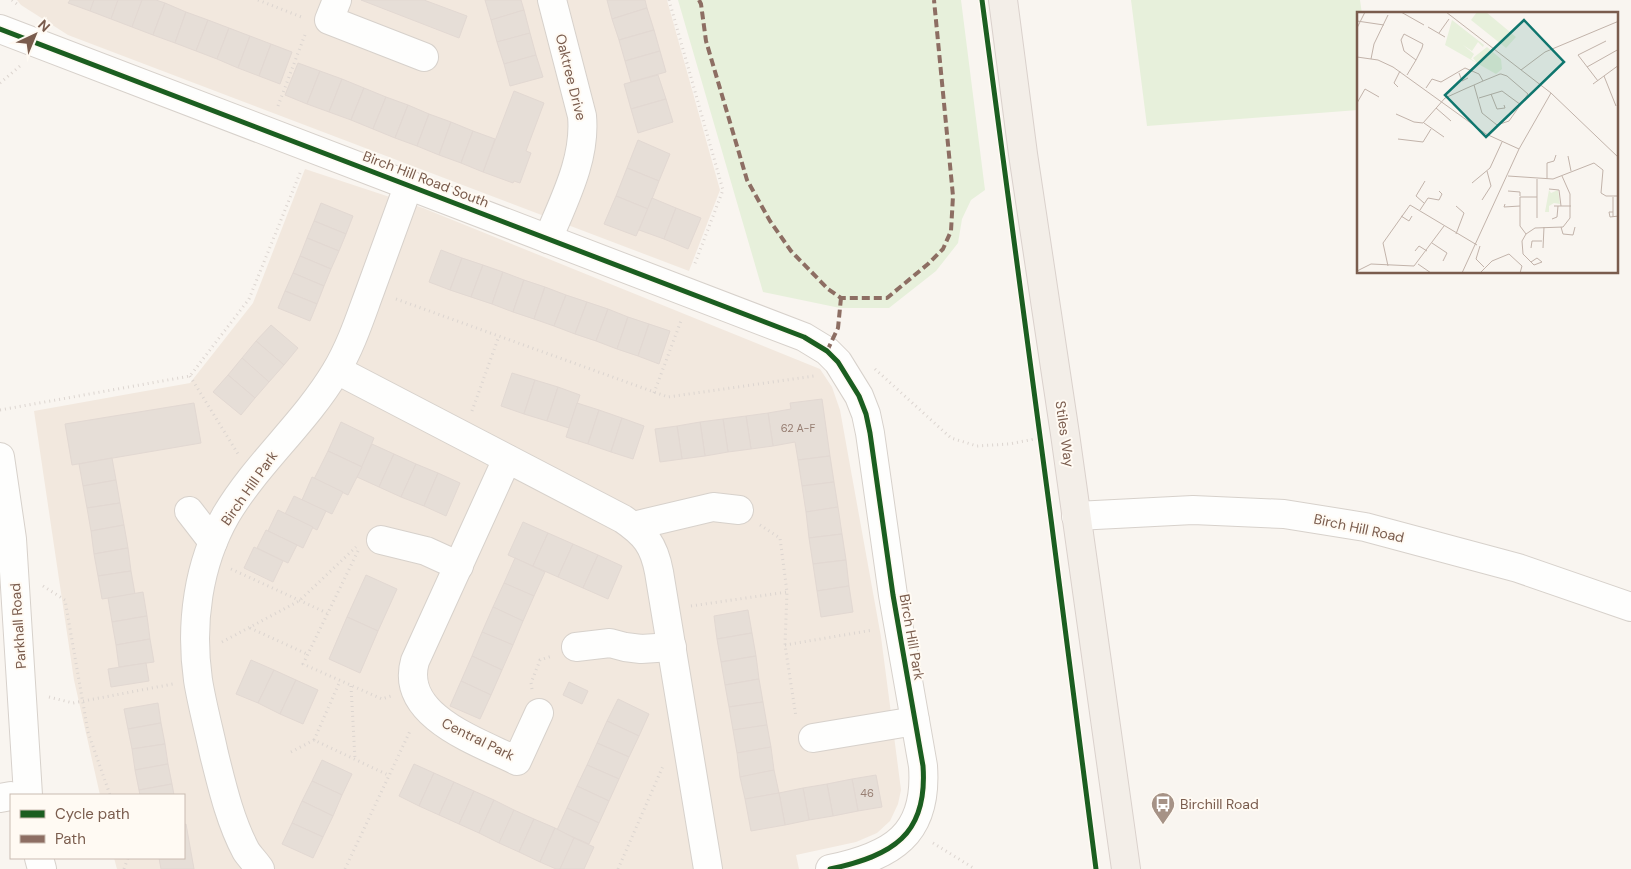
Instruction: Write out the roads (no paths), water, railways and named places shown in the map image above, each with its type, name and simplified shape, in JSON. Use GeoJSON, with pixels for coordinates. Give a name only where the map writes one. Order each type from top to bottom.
{"type":"FeatureCollection","features":[{"type":"Feature","properties":{"kind":"main road","name":"Stiles Way"},"geometry":{"type":"LineString","coordinates":[[1003,0],[1023,154],[1126,869]]}},
{"type":"Feature","properties":{"kind":"street","name":"Oaktree Drive"},"geometry":{"type":"LineString","coordinates":[[548,240],[575,172],[583,132],[582,116],[552,0]]}},
{"type":"Feature","properties":{"kind":"street"},"geometry":{"type":"LineString","coordinates":[[326,13],[424,57]]}},
{"type":"Feature","properties":{"kind":"street","name":"Birch Hill Road South"},"geometry":{"type":"LineString","coordinates":[[0,29],[310,146],[548,240],[804,337],[822,347],[838,362]]}},
{"type":"Feature","properties":{"kind":"street","name":"Birch Hill Park"},"geometry":{"type":"LineString","coordinates":[[260,869],[247,852],[220,779],[198,679],[195,633],[197,604],[203,573],[210,550],[227,515],[256,473],[318,398],[337,370],[354,336],[409,184]]}},
{"type":"Feature","properties":{"kind":"street","name":"Birch Hill Park"},"geometry":{"type":"LineString","coordinates":[[830,869],[885,851],[906,835],[919,813],[924,787],[923,766],[899,626],[868,423],[859,396],[838,362]]}},
{"type":"Feature","properties":{"kind":"street"},"geometry":{"type":"LineString","coordinates":[[337,370],[623,519],[649,542],[656,555],[666,609],[708,869]]}},
{"type":"Feature","properties":{"kind":"street","name":"Parkhall Road"},"geometry":{"type":"LineString","coordinates":[[0,457],[12,538],[7,569],[22,699],[21,794]]}},
{"type":"Feature","properties":{"kind":"street","name":"Central Park"},"geometry":{"type":"LineString","coordinates":[[507,459],[413,666],[413,680],[425,707],[436,719],[452,729],[517,761],[540,714]]}},
{"type":"Feature","properties":{"kind":"street"},"geometry":{"type":"LineString","coordinates":[[633,526],[713,507],[739,510]]}},
{"type":"Feature","properties":{"kind":"street"},"geometry":{"type":"LineString","coordinates":[[189,510],[210,550]]}},
{"type":"Feature","properties":{"kind":"street","name":"Birch Hill Road"},"geometry":{"type":"LineString","coordinates":[[1076,516],[1193,510],[1284,514],[1347,524],[1365,527],[1518,568],[1631,608]]}},
{"type":"Feature","properties":{"kind":"street"},"geometry":{"type":"LineString","coordinates":[[373,540],[426,551],[459,566]]}},
{"type":"Feature","properties":{"kind":"street"},"geometry":{"type":"LineString","coordinates":[[576,647],[610,643],[625,648],[672,647]]}},
{"type":"Feature","properties":{"kind":"street"},"geometry":{"type":"LineString","coordinates":[[813,738],[915,721]]}},
{"type":"Feature","properties":{"kind":"place","name":"Birchill Road"},"geometry":{"type":"Point","coordinates":[1163,825]}}]}
